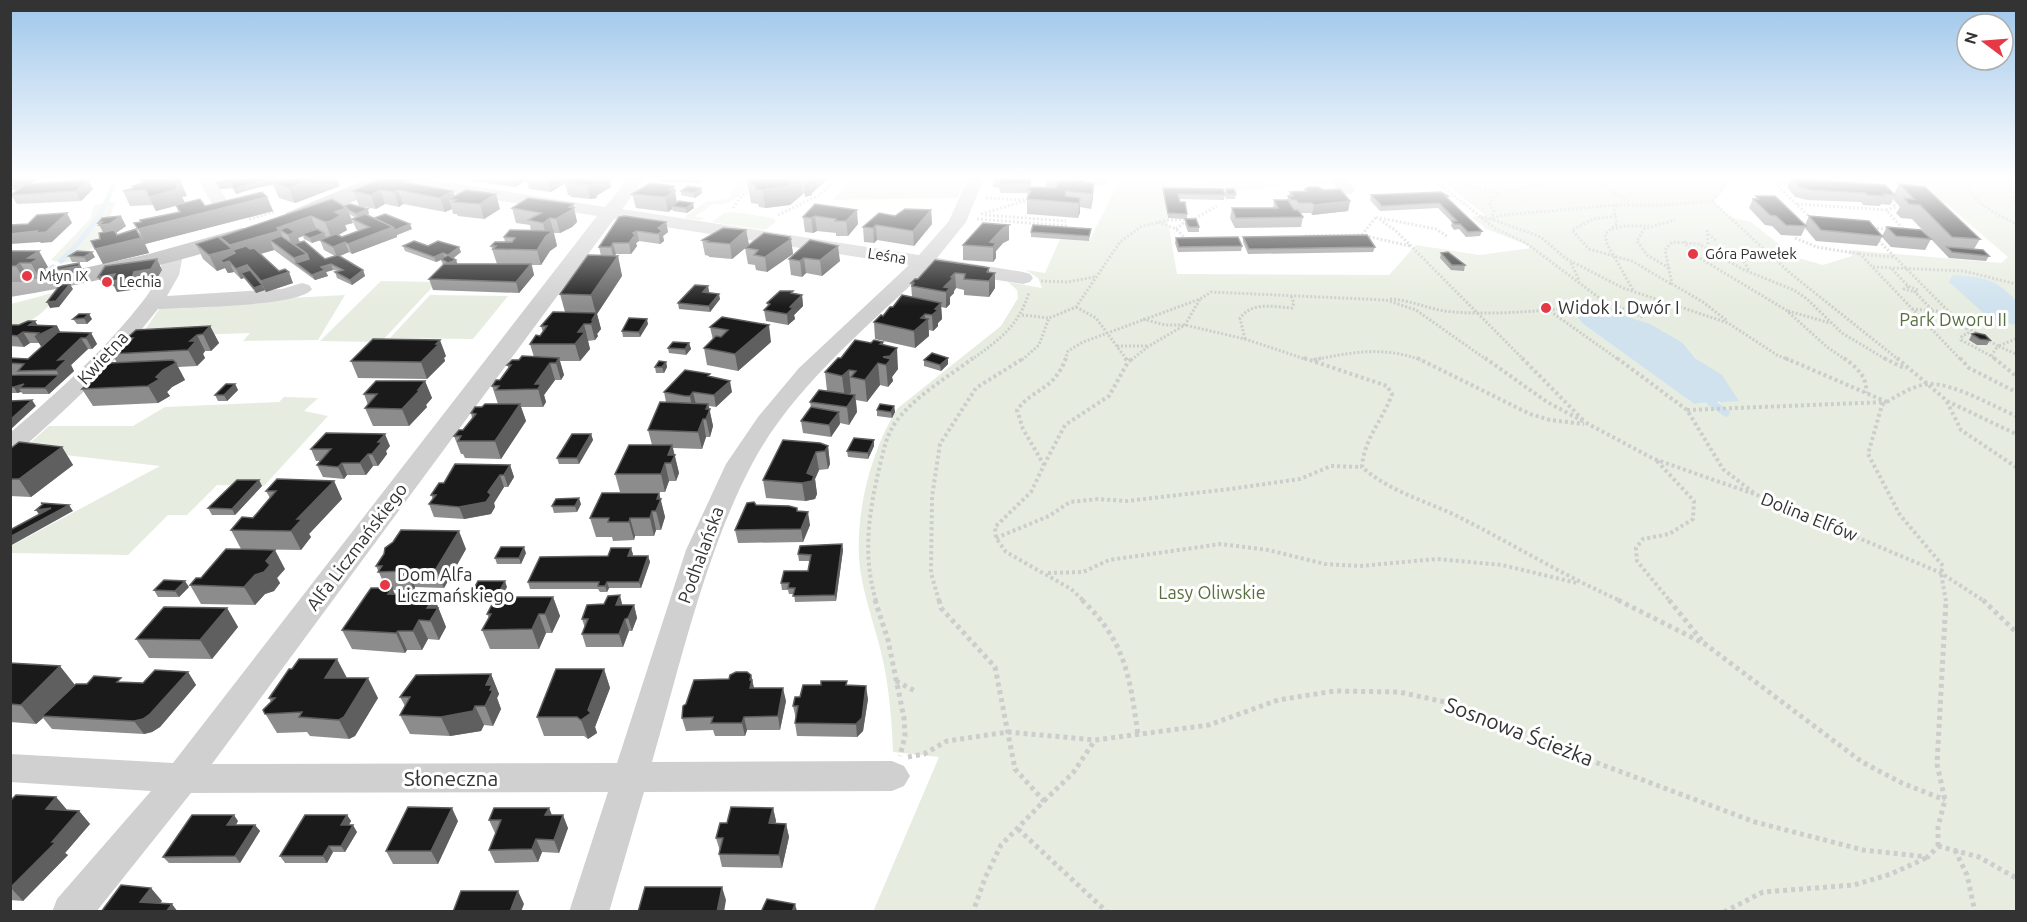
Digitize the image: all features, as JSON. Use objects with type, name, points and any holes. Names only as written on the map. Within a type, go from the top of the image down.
[{"type":"main road","points":[[10,289],[61,281],[173,255],[257,221]]},
{"type":"street","name":"Alfa Liczmańskiego","points":[[71,912],[182,778],[603,221]]},
{"type":"street","name":"Leśna","points":[[667,221],[929,257],[1030,279]]},
{"type":"street","name":"Podhalańska","points":[[588,912],[700,550],[739,464],[767,422],[807,373],[929,257],[956,221]]},
{"type":"street","name":"Kwietna","points":[[10,446],[108,356],[151,303],[173,267],[173,255]]},
{"type":"street","points":[[151,303],[285,295],[302,290]]},
{"type":"street","name":"Słoneczna","points":[[10,768],[182,778],[628,778],[895,768]]},
{"type":"path","points":[[1000,221],[1068,226]]},
{"type":"path","points":[[1022,315],[1049,318],[1076,307],[1120,242],[1142,226],[1167,221]]},
{"type":"path","points":[[1176,229],[1185,221]]},
{"type":"path","points":[[1362,235],[1373,221]]},
{"type":"path","points":[[1382,221],[1395,230],[1588,424]]},
{"type":"path","points":[[1396,221],[1436,229],[1448,237]]},
{"type":"path","points":[[1485,221],[1496,229],[1526,243],[1580,281],[1602,300],[1643,317]]},
{"type":"path","points":[[1497,221],[1541,237],[1570,261],[1634,291],[1728,323]]},
{"type":"path","points":[[1588,221],[1572,230],[1579,243],[1592,252],[1633,262],[1703,302],[1728,323],[1777,355],[1887,402]]},
{"type":"path","points":[[1617,221],[1617,224],[1605,234],[1634,291]]},
{"type":"path","points":[[1670,268],[1647,255],[1637,241],[1644,229],[1671,221]]},
{"type":"path","points":[[1734,221],[1790,273],[1946,400],[2016,434]]},
{"type":"path","points":[[1897,221],[1906,231],[1866,227],[1893,257],[1966,328],[2016,354]]},
{"type":"path","points":[[1157,222],[1176,229],[1186,239],[1175,239]]},
{"type":"path","points":[[1611,229],[1626,226],[1654,226]]},
{"type":"path","points":[[1708,246],[1707,232],[1717,241]]},
{"type":"path","points":[[1303,236],[1362,235],[1411,246]]},
{"type":"path","points":[[1795,238],[1817,247],[1893,257]]},
{"type":"path","points":[[1672,284],[1665,250],[1672,242],[1684,241],[1708,246],[1732,264],[1801,295],[1841,333],[1912,372]]},
{"type":"path","points":[[1684,241],[1693,254],[1786,310],[1827,347],[1856,367],[1867,384],[1866,393]]},
{"type":"path","points":[[1860,254],[1969,368],[2016,392]]},
{"type":"path","points":[[1570,261],[1580,281]]},
{"type":"path","points":[[1744,261],[1749,271]]},
{"type":"path","points":[[1872,267],[1985,274],[2016,284]]},
{"type":"path","points":[[1891,268],[1906,287]]},
{"type":"path","points":[[895,768],[904,743],[904,710],[895,681],[891,650],[870,578],[865,545],[867,517],[885,441],[896,421],[929,388],[993,344],[1022,315],[1029,301],[1030,279],[1067,282],[1095,277]]},
{"type":"path","points":[[1892,288],[1927,290]]},
{"type":"path","points":[[1916,291],[1933,311]]},
{"type":"path","points":[[1044,465],[1023,429],[1017,410],[1024,399],[1049,387],[1062,370],[1068,351],[1106,333],[1200,299],[1211,292],[1399,299],[1449,312],[1477,313],[1612,305]]},
{"type":"path","points":[[1245,339],[1240,318],[1243,313],[1261,306],[1292,308],[1294,303],[1291,296]]},
{"type":"path","points":[[1138,735],[1130,679],[1119,648],[1099,615],[1071,589],[1005,552],[996,538],[995,527],[1030,492],[1065,425],[1109,396],[1128,362],[1149,346],[1185,325],[1200,299]]},
{"type":"path","name":"Dolina Elfów","points":[[1386,300],[1416,310],[1547,402],[1654,459],[1757,495],[1941,573],[1979,596],[2016,632]]},
{"type":"path","points":[[1076,307],[1096,318],[1128,362]]},
{"type":"path","points":[[1578,307],[1598,318]]},
{"type":"path","points":[[1547,309],[1687,410],[1723,469],[1757,495]]},
{"type":"path","points":[[1912,309],[1949,312]]},
{"type":"path","points":[[1786,310],[1831,323]]},
{"type":"path","points":[[1044,801],[1015,769],[995,667],[941,608],[931,573],[932,497],[940,444],[976,388],[1028,356],[1039,345],[1049,318]]},
{"type":"path","points":[[1143,319],[1165,325],[1185,325],[1245,339],[1387,386],[1392,394],[1377,425],[1365,440],[1361,452],[1362,467]]},
{"type":"path","points":[[1966,328],[1968,333],[1962,336],[1961,340],[1991,356],[2016,376]]},
{"type":"path","points":[[1991,356],[1998,346],[2016,339]]},
{"type":"path","points":[[1116,346],[1149,346]]},
{"type":"path","points":[[1311,361],[1353,351],[1395,352],[1436,366],[1533,415],[1556,421],[1588,424]]},
{"type":"path","points":[[1724,912],[1762,892],[1854,885],[1891,874],[1928,857],[1938,846],[1938,827],[1945,800],[1937,764],[1946,601],[1942,566],[1900,515],[1868,454],[1882,405],[1929,384],[1969,396],[2016,416]]},
{"type":"path","points":[[1946,400],[1961,430],[2016,467]]},
{"type":"path","points":[[1687,410],[1755,406],[1843,406],[1887,402]]},
{"type":"path","points":[[1654,459],[1694,501],[1695,511],[1693,519],[1670,534],[1643,538],[1636,548],[1637,561],[1706,644]]},
{"type":"path","points":[[996,538],[1049,516],[1058,507],[1070,502],[1098,499],[1127,501],[1300,479],[1331,466],[1362,467],[1392,488],[1454,515],[1587,586],[1646,612],[1706,644],[1862,762],[1902,783],[1945,800]]},
{"type":"path","points":[[1046,573],[1083,572],[1109,560],[1221,544],[1268,550],[1325,564],[1360,566],[1437,559],[1502,565],[1546,574],[1587,586]]},
{"type":"path","points":[[895,681],[915,691]]},
{"type":"path","name":"Sosnowa Ścieżka","points":[[895,768],[947,741],[1008,732],[1095,740],[1209,725],[1278,700],[1324,693],[1398,692],[1459,705],[1568,752],[1755,822],[1863,850],[1928,857]]},
{"type":"path","points":[[973,912],[985,878],[1001,845],[1073,773],[1095,740]]},
{"type":"path","points":[[1018,829],[1107,912]]},
{"type":"path","points":[[1938,846],[1979,857],[2016,878]]},
{"type":"path","points":[[1954,849],[1967,875],[1975,912]]},
{"type":"green space","points":[[88,221],[108,221],[101,236],[85,255],[64,262],[51,260]]},
{"type":"green space","points":[[775,221],[776,222],[765,230],[712,222]]},
{"type":"green space","name":"Lasy Oliwskie","points":[[1099,221],[1168,221],[1177,274],[1389,275],[1416,245],[1479,255],[1531,248],[1486,229],[1477,221],[1747,221],[1795,257],[1823,265],[1852,256],[1850,250],[2001,263],[2008,257],[1966,221],[2016,221],[2016,911],[873,912],[939,757],[893,752],[887,679],[864,590],[859,559],[861,514],[871,468],[898,408],[1001,326],[1018,298],[1017,290],[1008,282],[1042,288],[1038,278],[1026,270],[1045,273],[1060,239],[1089,241]],"holes":[[[1578,316],[1683,343],[1695,358],[1721,375],[1720,403],[1694,404],[1583,324]]]},
{"type":"green space","points":[[381,281],[437,282],[381,342],[320,341]]},
{"type":"green space","points":[[60,291],[39,315],[19,325],[11,325],[11,304]]},
{"type":"green space","points":[[345,295],[318,340],[243,341],[250,333],[140,337],[162,305]]},
{"type":"green space","points":[[430,295],[508,296],[473,339],[390,338]]},
{"type":"green space","points":[[284,397],[318,398],[304,411],[328,416],[264,486],[217,485],[187,515],[168,515],[128,555],[11,553],[11,546],[160,466],[22,450],[49,426],[133,426],[165,407],[279,402]]},
{"type":"water","points":[[1955,275],[1989,280],[2008,293],[2016,300],[2016,325],[1990,319],[1949,282]]},
{"type":"water","points":[[1596,310],[1612,312],[1650,324],[1683,343],[1695,358],[1722,375],[1739,401],[1694,404],[1583,324],[1577,316]]},
{"type":"building","points":[[31,221],[58,221],[46,232],[10,234],[10,225],[28,224]]},
{"type":"building","points":[[100,221],[113,221],[109,224],[99,225],[102,222],[98,223]]},
{"type":"building","points":[[170,221],[138,229],[134,223]]},
{"type":"building","points":[[267,221],[297,221],[277,228],[279,231],[230,245],[220,237]]},
{"type":"building","points":[[356,221],[380,221],[393,227],[348,244],[345,242],[333,247],[320,240],[336,234],[342,237],[369,227]]},
{"type":"building","points":[[380,221],[403,221],[410,224],[395,230]]},
{"type":"building","points":[[616,221],[666,222],[658,228],[662,231],[658,234],[637,231],[633,233],[635,235],[629,243],[613,243],[611,247],[599,247]]},
{"type":"building","points":[[870,221],[922,221],[913,231],[876,225],[873,228],[863,227]]},
{"type":"building","points":[[1186,221],[1197,221],[1199,227],[1189,227]]},
{"type":"building","points":[[1452,221],[1471,221],[1482,231],[1468,232],[1460,224]]},
{"type":"building","points":[[1782,221],[1801,221],[1806,226],[1786,225]]},
{"type":"building","points":[[1813,221],[1869,221],[1882,236],[1821,230]]},
{"type":"building","points":[[1936,221],[1961,221],[1980,239],[1952,237]]},
{"type":"building","points":[[983,223],[1009,225],[990,242],[996,243],[993,247],[963,245]]},
{"type":"building","points":[[1033,225],[1091,229],[1089,236],[1031,232]]},
{"type":"building","points":[[287,227],[295,232],[288,235],[280,230]]},
{"type":"building","points":[[1887,227],[1921,230],[1931,239],[1896,236]]},
{"type":"building","points":[[723,228],[746,230],[730,244],[702,240]]},
{"type":"building","points":[[136,229],[141,238],[95,249],[91,241],[100,239],[99,233],[114,230],[117,235]]},
{"type":"building","points":[[317,229],[324,233],[310,238],[302,234]]},
{"type":"building","points":[[510,230],[553,231],[546,236],[537,250],[493,249],[496,246],[491,246],[495,242],[512,242],[515,238],[504,237]]},
{"type":"building","points":[[764,233],[791,239],[765,257],[754,255],[758,250],[745,248]]},
{"type":"building","points":[[1367,235],[1375,247],[1249,249],[1243,237]]},
{"type":"building","points":[[281,236],[307,254],[294,258],[270,240]]},
{"type":"building","points":[[218,237],[232,249],[209,255],[196,244]]},
{"type":"building","points":[[1238,237],[1242,246],[1179,247],[1176,238]]},
{"type":"building","points":[[810,240],[838,246],[820,260],[789,259]]},
{"type":"building","points":[[304,241],[325,259],[338,255],[363,270],[350,280],[335,272],[343,270],[331,264],[321,267],[325,270],[312,275],[296,263],[309,259],[307,254],[294,244]]},
{"type":"building","points":[[414,241],[428,246],[438,241],[459,247],[448,255],[443,253],[434,257],[403,246]]},
{"type":"building","points":[[246,246],[250,249],[254,248],[279,271],[285,269],[289,272],[261,281],[247,265],[236,269],[229,261],[223,263],[221,260],[235,253],[233,250]]},
{"type":"building","points":[[1947,247],[1983,250],[1989,256],[1952,252]]},
{"type":"building","points":[[10,251],[39,251],[28,258],[39,258],[31,263],[10,266]]},
{"type":"building","points":[[77,251],[92,252],[84,257],[69,256]]},
{"type":"building","points":[[1448,252],[1465,265],[1452,265],[1441,253]]},
{"type":"building","points":[[448,255],[456,260],[448,263],[441,259]]},
{"type":"building","points":[[588,255],[618,256],[591,295],[560,294]]},
{"type":"building","points":[[157,259],[151,269],[134,272],[132,278],[111,281],[115,274],[98,277],[105,266]]},
{"type":"building","points":[[935,260],[989,268],[987,272],[995,273],[989,281],[964,279],[965,274],[955,273],[944,287],[950,288],[946,292],[912,286],[914,283],[911,283],[918,279]]},
{"type":"building","points":[[79,263],[79,266],[57,270],[58,267]]},
{"type":"building","points":[[444,264],[531,264],[516,282],[429,279]]},
{"type":"building","points":[[250,270],[262,285],[254,288],[241,273]]},
{"type":"building","points":[[70,284],[56,301],[47,302],[60,285]]},
{"type":"building","points":[[695,285],[708,286],[703,292],[719,294],[709,306],[678,303]]},
{"type":"building","points":[[780,291],[793,291],[791,293],[802,295],[790,307],[793,308],[787,314],[764,310],[770,304],[767,303]]},
{"type":"building","points":[[902,295],[941,303],[932,315],[925,314],[921,318],[928,319],[914,331],[874,322],[890,307],[893,307]]},
{"type":"building","points":[[553,312],[596,313],[591,324],[584,324],[578,332],[585,332],[575,344],[530,344],[536,335],[540,336],[547,326],[541,326]]},
{"type":"building","points":[[79,314],[89,314],[84,318],[73,319]]},
{"type":"building","points":[[722,317],[769,325],[735,354],[704,348],[716,336],[721,337],[728,330],[710,327]]},
{"type":"building","points":[[629,318],[647,319],[639,332],[622,331]]},
{"type":"building","points":[[35,321],[29,325],[57,326],[35,337],[39,333],[23,332],[17,336],[10,335],[10,325],[19,325]]},
{"type":"building","points":[[210,326],[203,334],[197,335],[190,341],[196,341],[188,350],[112,354],[120,345],[127,345],[133,338],[127,338],[136,330]]},
{"type":"building","points":[[58,332],[91,333],[86,338],[81,338],[58,360],[67,359],[56,370],[18,371],[24,364],[10,363],[10,358],[28,359]]},
{"type":"building","points":[[1972,334],[1985,335],[1990,340],[1980,339]]},
{"type":"building","points":[[373,339],[440,340],[436,344],[439,344],[421,362],[351,361]]},
{"type":"building","points":[[855,340],[871,343],[874,340],[883,342],[880,344],[897,348],[890,356],[883,357],[891,359],[886,365],[878,363],[865,380],[851,377],[856,371],[849,370],[842,376],[825,372],[838,358],[841,358]]},
{"type":"building","points":[[673,342],[689,343],[685,349],[668,348]]},
{"type":"building","points":[[932,353],[948,358],[940,365],[924,360]]},
{"type":"building","points":[[522,356],[559,358],[556,363],[550,363],[535,384],[541,384],[538,389],[496,390],[499,386],[492,386],[496,380],[500,380],[511,365],[507,365],[512,360],[519,360]]},
{"type":"building","points":[[173,360],[176,363],[163,370],[156,377],[160,379],[148,386],[82,389],[91,381],[85,379],[89,375],[101,372],[109,363]]},
{"type":"building","points":[[659,361],[666,362],[662,367],[655,367]]},
{"type":"building","points":[[685,370],[710,374],[708,376],[730,381],[714,395],[693,392],[690,396],[685,396],[664,392]]},
{"type":"building","points":[[10,375],[59,375],[45,388],[19,388],[24,384],[10,387]]},
{"type":"building","points":[[376,381],[425,381],[418,390],[420,390],[402,409],[365,408],[377,394],[364,394]]},
{"type":"building","points":[[226,384],[235,384],[224,395],[215,395]]},
{"type":"building","points":[[819,390],[855,395],[847,407],[810,402]]},
{"type":"building","points":[[32,400],[10,420],[10,401]]},
{"type":"building","points":[[660,402],[708,404],[706,409],[710,409],[698,432],[648,430]]},
{"type":"building","points":[[485,404],[520,404],[495,441],[458,441],[461,436],[454,436],[459,430],[463,430],[476,414],[471,413],[475,407],[482,407]]},
{"type":"building","points":[[880,404],[894,406],[891,412],[877,410]]},
{"type":"building","points":[[811,407],[839,412],[829,425],[801,421]]},
{"type":"building","points":[[326,433],[385,434],[378,442],[382,442],[372,454],[368,454],[360,463],[342,463],[338,467],[317,465],[331,449],[311,449]]},
{"type":"building","points":[[572,434],[591,434],[577,458],[557,458]]},
{"type":"building","points":[[854,438],[874,440],[868,453],[847,451]]},
{"type":"building","points":[[783,440],[820,443],[828,446],[825,451],[816,452],[807,473],[814,476],[812,481],[802,483],[763,480]]},
{"type":"building","points":[[19,442],[62,447],[19,479],[10,479],[10,449]]},
{"type":"building","points":[[629,445],[672,445],[668,455],[675,455],[671,463],[665,463],[661,474],[615,474]]},
{"type":"building","points":[[455,464],[510,465],[488,492],[491,495],[486,502],[459,507],[429,504],[436,495],[431,495],[439,483],[444,483]]},
{"type":"building","points":[[277,479],[334,481],[297,519],[302,519],[291,531],[231,530],[242,517],[253,518],[276,491],[266,491]]},
{"type":"building","points":[[237,480],[259,480],[232,509],[208,508]]},
{"type":"building","points":[[602,493],[659,493],[657,499],[661,499],[650,518],[630,518],[629,522],[608,522],[609,518],[590,518]]},
{"type":"building","points":[[579,498],[575,506],[552,506],[556,499]]},
{"type":"building","points":[[754,502],[756,505],[789,506],[797,508],[797,511],[808,512],[801,529],[735,530],[747,503]]},
{"type":"building","points":[[41,503],[69,505],[10,537],[10,530],[51,508],[36,510],[43,504]]},
{"type":"building","points":[[401,530],[459,531],[436,569],[378,572],[382,566],[376,566],[385,548],[393,542]]},
{"type":"building","points":[[842,544],[835,595],[793,596],[795,588],[788,588],[789,583],[781,583],[784,571],[808,571],[811,555],[798,554],[800,546]]},
{"type":"building","points":[[501,547],[524,547],[519,558],[495,558]]},
{"type":"building","points":[[611,548],[631,548],[628,556],[648,556],[639,582],[607,582],[605,586],[598,586],[599,582],[528,582],[540,557],[608,556]]},
{"type":"building","points":[[226,549],[275,550],[266,561],[270,565],[264,572],[255,575],[244,587],[190,585],[196,578],[201,578]]},
{"type":"building","points":[[164,580],[185,581],[175,591],[154,590]]},
{"type":"building","points":[[478,581],[505,581],[499,592],[472,592]]},
{"type":"building","points":[[371,588],[392,588],[388,594],[434,597],[427,608],[438,608],[430,621],[419,620],[413,631],[396,633],[342,630]]},
{"type":"building","points":[[620,595],[616,605],[634,605],[619,634],[582,634],[588,619],[582,619],[587,605],[604,604],[608,596]]},
{"type":"building","points":[[496,597],[553,597],[545,614],[539,614],[532,629],[482,630],[491,614],[487,614]]},
{"type":"building","points":[[164,607],[227,608],[200,640],[136,639]]},
{"type":"building","points":[[299,659],[337,659],[325,678],[368,678],[344,717],[339,720],[299,717],[302,712],[265,714],[263,710],[275,698],[269,698],[289,669],[292,669]]},
{"type":"building","points":[[10,663],[60,666],[21,705],[10,704]]},
{"type":"building","points":[[556,669],[604,669],[588,710],[591,713],[581,720],[577,717],[537,717]]},
{"type":"building","points":[[155,670],[188,672],[143,719],[134,721],[42,716],[76,684],[87,684],[94,676],[121,678],[117,682],[143,683]]},
{"type":"building","points":[[736,672],[747,672],[751,675],[750,688],[783,688],[778,716],[744,717],[742,723],[711,723],[713,717],[682,718],[683,706],[686,704],[694,680],[729,679],[730,675]]},
{"type":"building","points":[[491,674],[486,685],[492,685],[490,690],[493,690],[485,706],[475,706],[473,711],[441,717],[400,715],[410,697],[400,697],[416,675]]},
{"type":"building","points":[[821,681],[847,681],[846,685],[866,686],[862,718],[856,724],[795,723],[798,706],[793,706],[795,697],[800,697],[803,685],[821,685]]},
{"type":"building","points":[[16,795],[56,797],[46,809],[79,811],[52,842],[56,842],[10,888],[10,801]]},
{"type":"building","points":[[408,807],[452,808],[431,851],[386,851]]},
{"type":"building","points":[[731,807],[773,808],[769,823],[786,824],[779,855],[719,854],[723,838],[716,838],[720,823],[727,823]]},
{"type":"building","points":[[494,808],[549,808],[545,815],[563,815],[554,840],[536,839],[532,849],[489,850],[501,820],[489,820]]},
{"type":"building","points":[[192,815],[234,815],[227,825],[255,825],[235,856],[163,857]]},
{"type":"building","points":[[305,815],[347,815],[341,825],[353,825],[341,846],[329,846],[323,856],[280,856]]},
{"type":"building","points":[[121,885],[151,888],[140,902],[172,904],[166,912],[101,912]]},
{"type":"building","points":[[645,887],[722,887],[717,912],[638,912]]},
{"type":"building","points":[[461,891],[518,891],[510,912],[453,912]]},
{"type":"building","points":[[767,899],[795,904],[792,912],[761,912]]},
{"type":"waterway","points":[[61,261],[95,221]]},
{"type":"waterway","points":[[43,274],[53,267]]},
{"type":"waterway","points":[[1710,402],[1726,413]]},
{"type":"place","name":"Góra Pawełek","points":[[1693,254]]},
{"type":"place","name":"Młyn IX","points":[[27,276]]},
{"type":"place","name":"Lechia","points":[[107,282]]},
{"type":"place","name":"Widok I. Dwór I","points":[[1546,308]]},
{"type":"place","name":"Dom Alfa Liczmańskiego","points":[[385,585]]},
{"type":"park label","name":"Park Dworu II","points":[[1953,320]]}]
